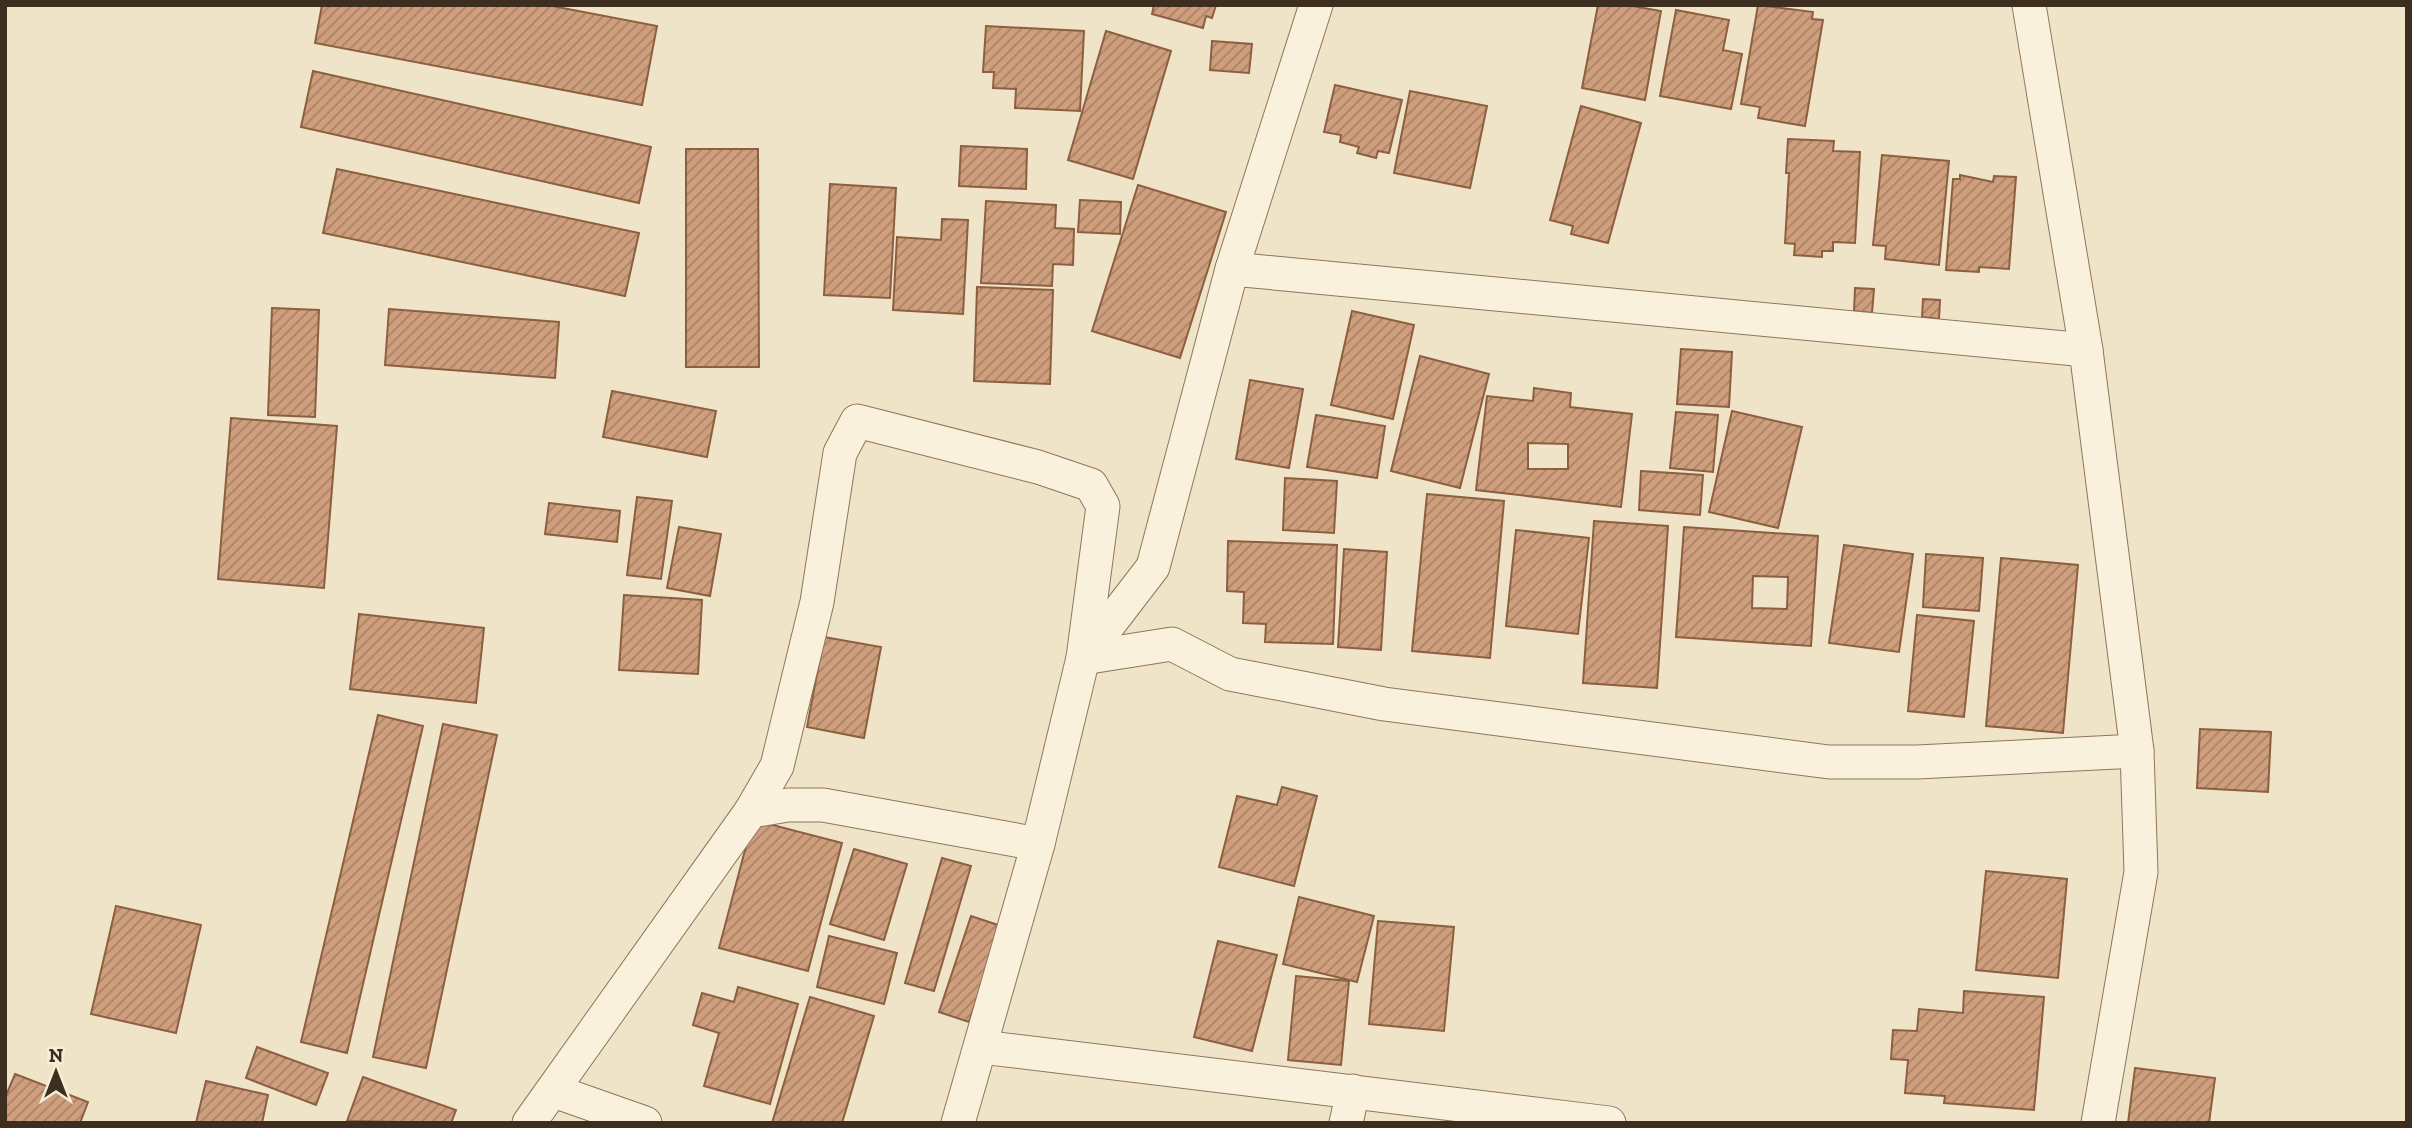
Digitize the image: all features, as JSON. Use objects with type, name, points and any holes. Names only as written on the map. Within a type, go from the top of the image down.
[{"type":"street","points":[[1083,658],[1153,568],[1232,269],[1317,5]]},
{"type":"street","points":[[2029,5],[2086,351],[2137,751],[2141,872],[2098,1123]]},
{"type":"street","points":[[1232,269],[2086,351]]},
{"type":"street","points":[[528,1123],[554,1091],[751,811],[777,766],[817,602],[841,453],[856,421],[1038,467],[1091,485],[1097,491],[1103,506],[1083,658],[1038,844],[958,1123]]},
{"type":"street","points":[[1083,658],[1172,644],[1230,674],[1384,705],[1829,762],[1917,762],[2137,751]]},
{"type":"street","points":[[751,811],[788,806],[823,806],[1038,844]]},
{"type":"street","points":[[981,1046],[1609,1123]]},
{"type":"street","points":[[554,1091],[645,1123]]},
{"type":"street","points":[[1346,1123],[1353,1091]]},
{"type":"building","points":[[322,5],[547,5],[657,26],[642,105],[315,43]]},
{"type":"building","points":[[1154,5],[1216,5],[1212,18],[1206,16],[1203,28],[1152,14]]},
{"type":"building","points":[[1598,5],[1627,5],[1661,11],[1645,100],[1582,88]]},
{"type":"building","points":[[1758,5],[1813,12],[1812,19],[1823,20],[1805,126],[1758,118],[1760,107],[1741,104]]},
{"type":"building","points":[[1676,10],[1729,20],[1723,50],[1742,54],[1731,109],[1660,96]]},
{"type":"building","points":[[986,26],[1084,31],[1080,111],[1015,108],[1016,89],[993,88],[994,72],[983,72]]},
{"type":"building","points":[[1106,31],[1171,51],[1133,179],[1068,160]]},
{"type":"building","points":[[1212,41],[1252,44],[1249,73],[1210,70]]},
{"type":"building","points":[[313,71],[651,147],[639,203],[301,127]]},
{"type":"building","points":[[1335,85],[1402,100],[1389,153],[1378,151],[1376,158],[1357,153],[1359,147],[1340,142],[1341,135],[1324,132]]},
{"type":"building","points":[[1410,91],[1487,106],[1470,188],[1394,173]]},
{"type":"building","points":[[1581,106],[1641,123],[1608,243],[1571,234],[1573,226],[1550,220]]},
{"type":"building","points":[[1788,139],[1834,141],[1833,151],[1860,152],[1855,243],[1833,242],[1833,251],[1822,251],[1822,257],[1794,255],[1795,244],[1785,243]]},
{"type":"building","points":[[961,146],[1027,149],[1026,189],[959,186]]},
{"type":"building","points":[[686,149],[758,149],[759,367],[686,367]]},
{"type":"building","points":[[1882,155],[1949,161],[1939,265],[1885,259],[1886,246],[1873,245]]},
{"type":"building","points":[[337,169],[639,233],[625,296],[323,233]]},
{"type":"building","points":[[1960,175],[1993,182],[1994,176],[2016,177],[2009,269],[1979,267],[1979,272],[1946,270],[1953,179],[1960,179]]},
{"type":"building","points":[[830,184],[896,188],[890,298],[824,295]]},
{"type":"building","points":[[1138,185],[1226,212],[1180,358],[1092,331]]},
{"type":"building","points":[[1080,200],[1121,202],[1120,234],[1078,232]]},
{"type":"building","points":[[986,201],[1056,205],[1055,228],[1074,229],[1073,265],[1053,264],[1052,286],[981,283]]},
{"type":"building","points":[[942,219],[968,220],[963,314],[893,310],[897,237],[941,240]]},
{"type":"building","points":[[977,287],[1053,290],[1050,384],[974,381]]},
{"type":"building","points":[[1855,288],[1874,289],[1872,313],[1854,311]]},
{"type":"building","points":[[1923,299],[1940,300],[1939,319],[1922,317]]},
{"type":"building","points":[[272,308],[319,310],[315,417],[268,415]]},
{"type":"building","points":[[389,309],[559,322],[555,378],[385,365]]},
{"type":"building","points":[[1352,311],[1414,325],[1393,419],[1331,405]]},
{"type":"building","points":[[1681,349],[1732,352],[1729,407],[1677,404]]},
{"type":"building","points":[[1420,356],[1489,374],[1460,488],[1391,471]]},
{"type":"building","points":[[1250,380],[1303,389],[1289,468],[1236,459]]},
{"type":"building","points":[[1534,388],[1571,393],[1570,407],[1632,414],[1621,507],[1476,490],[1487,396],[1533,401]],"holes":[[[1528,443],[1568,444],[1568,469],[1528,469]]]},
{"type":"building","points":[[612,391],[716,411],[707,457],[603,437]]},
{"type":"building","points":[[1732,411],[1802,427],[1778,528],[1709,512]]},
{"type":"building","points":[[1676,412],[1718,415],[1713,472],[1670,468]]},
{"type":"building","points":[[1316,415],[1385,426],[1377,478],[1307,467]]},
{"type":"building","points":[[231,418],[337,426],[324,588],[218,579]]},
{"type":"building","points":[[1641,471],[1703,475],[1700,515],[1639,510]]},
{"type":"building","points":[[1285,478],[1337,481],[1334,533],[1283,530]]},
{"type":"building","points":[[1427,494],[1504,501],[1490,658],[1412,651]]},
{"type":"building","points":[[637,497],[672,501],[661,579],[627,575]]},
{"type":"building","points":[[549,503],[620,511],[617,542],[545,534]]},
{"type":"building","points":[[1594,521],[1668,526],[1657,688],[1583,683]]},
{"type":"building","points":[[679,527],[721,534],[710,596],[667,588]]},
{"type":"building","points":[[1684,527],[1818,536],[1811,646],[1676,637]],"holes":[[[1753,576],[1788,577],[1787,609],[1752,608]]]},
{"type":"building","points":[[1516,530],[1589,538],[1578,634],[1506,626]]},
{"type":"building","points":[[1228,541],[1337,545],[1333,644],[1265,642],[1266,624],[1243,623],[1244,592],[1227,591]]},
{"type":"building","points":[[1844,545],[1913,554],[1899,652],[1829,643]]},
{"type":"building","points":[[1344,549],[1387,552],[1381,650],[1338,647]]},
{"type":"building","points":[[1926,554],[1983,558],[1979,611],[1923,607]]},
{"type":"building","points":[[2001,558],[2078,565],[2063,733],[1986,726]]},
{"type":"building","points":[[624,595],[702,600],[698,674],[619,670]]},
{"type":"building","points":[[359,614],[484,628],[476,703],[350,689]]},
{"type":"building","points":[[1917,615],[1974,621],[1964,717],[1908,711]]},
{"type":"building","points":[[824,637],[881,647],[864,738],[807,727]]},
{"type":"building","points":[[378,715],[423,726],[347,1053],[301,1042]]},
{"type":"building","points":[[443,724],[497,735],[426,1068],[373,1057]]},
{"type":"building","points":[[2200,729],[2271,732],[2268,792],[2197,788]]},
{"type":"building","points":[[1282,787],[1317,796],[1294,886],[1219,867],[1237,796],[1277,805]]},
{"type":"building","points":[[753,820],[842,843],[808,971],[719,948]]},
{"type":"building","points":[[854,849],[907,864],[884,940],[830,924]]},
{"type":"building","points":[[942,858],[971,866],[934,991],[905,983]]},
{"type":"building","points":[[1986,871],[2067,879],[2058,978],[1976,970]]},
{"type":"building","points":[[1299,897],[1374,916],[1357,982],[1283,964]]},
{"type":"building","points":[[116,906],[201,925],[176,1033],[91,1014]]},
{"type":"building","points":[[971,916],[1001,926],[969,1022],[939,1012]]},
{"type":"building","points":[[1378,921],[1454,927],[1444,1031],[1369,1024]]},
{"type":"building","points":[[829,936],[897,953],[884,1004],[817,987]]},
{"type":"building","points":[[1218,941],[1277,955],[1252,1051],[1194,1037]]},
{"type":"building","points":[[1296,976],[1349,981],[1341,1065],[1288,1060]]},
{"type":"building","points":[[738,987],[798,1004],[770,1104],[704,1086],[719,1033],[693,1025],[702,993],[734,1002]]},
{"type":"building","points":[[1964,991],[2044,997],[2034,1110],[1944,1103],[1945,1096],[1905,1093],[1908,1060],[1891,1059],[1893,1030],[1917,1031],[1919,1009],[1963,1013]]},
{"type":"building","points":[[810,997],[874,1016],[842,1123],[772,1123]]},
{"type":"building","points":[[257,1047],[328,1073],[316,1105],[246,1078]]},
{"type":"building","points":[[2135,1068],[2215,1078],[2209,1123],[2128,1123]]},
{"type":"building","points":[[15,1074],[88,1102],[80,1123],[5,1123],[5,1098]]},
{"type":"building","points":[[363,1077],[456,1110],[451,1123],[347,1121]]},
{"type":"building","points":[[206,1081],[268,1095],[262,1123],[196,1123]]}]
